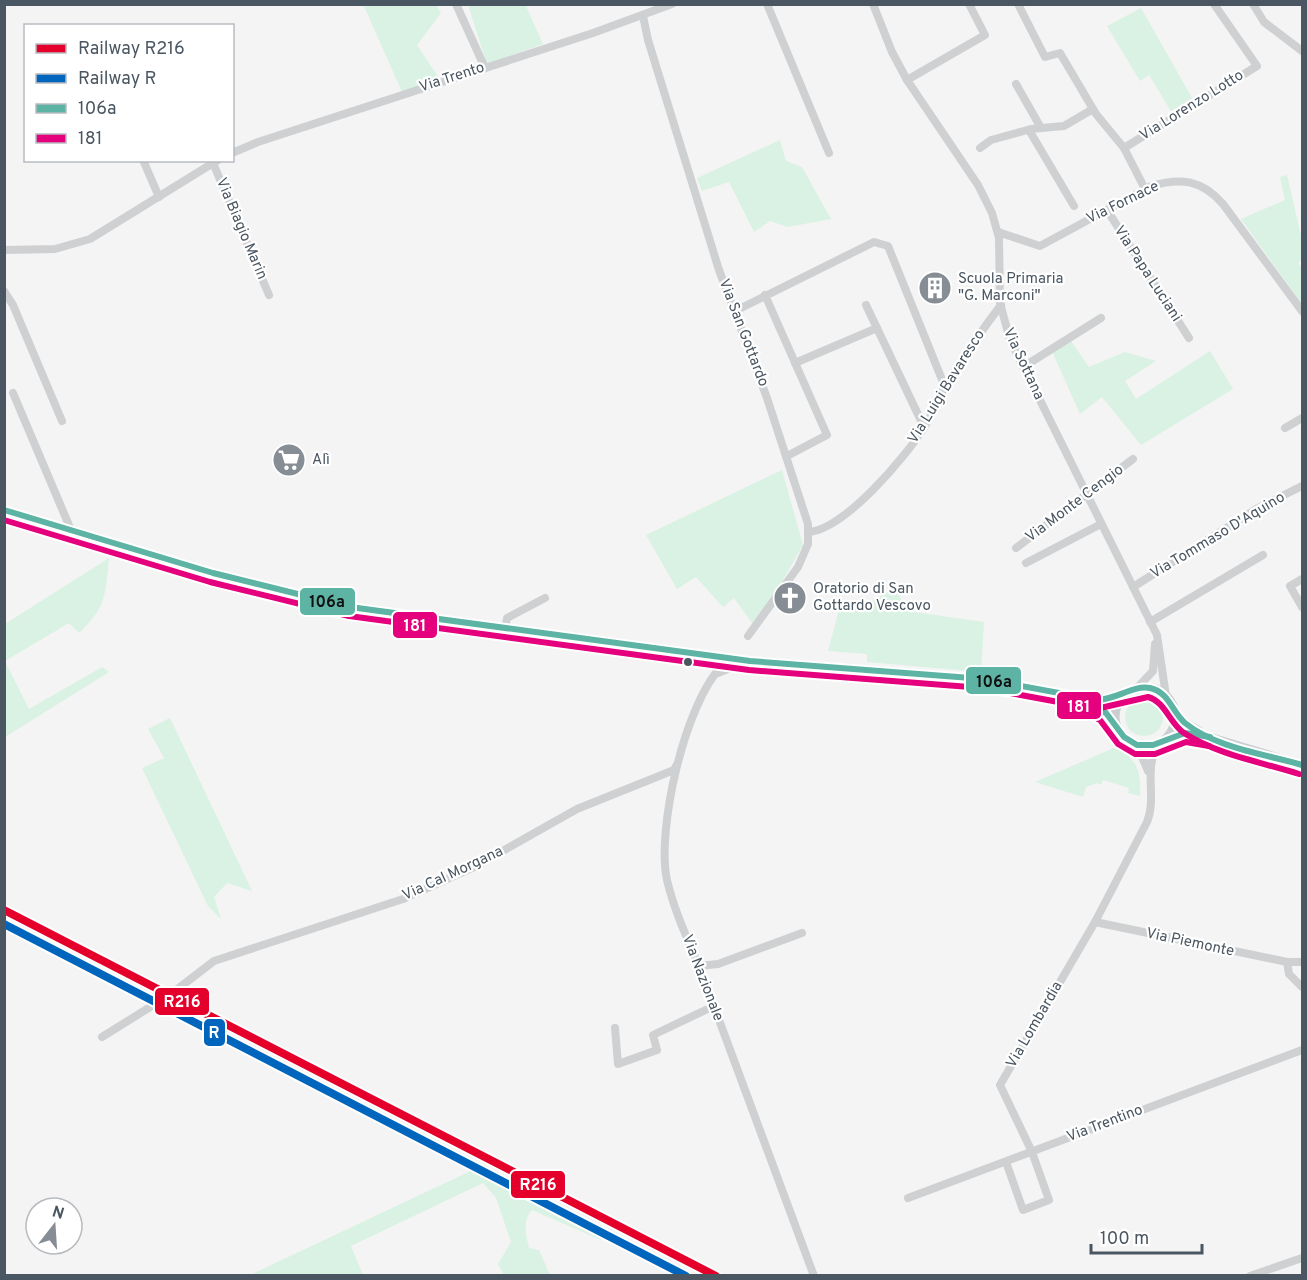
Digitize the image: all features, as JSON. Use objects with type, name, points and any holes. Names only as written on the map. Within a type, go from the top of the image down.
[{"type":"main road","points":[[4,510],[213,573],[371,610],[750,661],[984,679],[1075,697],[1104,700],[1126,694],[1137,688],[1150,687],[1166,696],[1183,722],[1210,736]]},
{"type":"main road","points":[[1126,694],[1116,710],[1116,724],[1119,731],[1130,742],[1145,746],[1188,733],[1210,736],[1302,765]]},
{"type":"main road","points":[[1075,697],[1097,708],[1116,724]]},
{"type":"main road","points":[[1162,741],[1174,723],[1173,707]]},
{"type":"street","points":[[456,4],[485,68]]},
{"type":"street","name":"Via Trento","points":[[234,152],[672,4]]},
{"type":"street","points":[[767,4],[829,153]]},
{"type":"street","name":"Via Sottana","points":[[873,4],[892,51],[907,80],[978,185],[998,232],[1001,305],[1010,340],[1151,623],[1160,646],[1162,680],[1166,696]]},
{"type":"street","points":[[907,80],[985,34],[969,4]]},
{"type":"street","points":[[1018,4],[1046,57],[1060,53],[1094,109],[1124,148],[1145,189]]},
{"type":"street","name":"Via Lorenzo Lotto","points":[[1124,148],[1257,66],[1214,4]]},
{"type":"street","points":[[1253,4],[1264,22],[1302,51]]},
{"type":"street","name":"Via San Gottardo","points":[[648,11],[648,40],[706,230],[787,456],[808,524],[808,544],[798,567],[748,636]]},
{"type":"street","points":[[1016,84],[1041,128]]},
{"type":"street","points":[[980,148],[992,140],[1029,130],[1064,126],[1094,109]]},
{"type":"street","points":[[1029,130],[1074,206]]},
{"type":"street","points":[[143,162],[159,197]]},
{"type":"street","points":[[4,250],[55,249],[90,239],[216,162]]},
{"type":"street","name":"Via Biagio Marin","points":[[216,162],[269,295]]},
{"type":"street","name":"Via Fornace","points":[[998,232],[1040,246],[1145,189],[1182,180],[1212,191],[1302,311]]},
{"type":"street","name":"Via Papa Luciani","points":[[1107,210],[1189,338]]},
{"type":"street","points":[[735,311],[874,242],[888,246],[945,387]]},
{"type":"street","points":[[4,291],[13,305],[62,421]]},
{"type":"street","points":[[765,295],[826,435],[787,456]]},
{"type":"street","points":[[866,305],[924,427]]},
{"type":"street","name":"Via Luigi Bavaresco","points":[[808,532],[833,525],[860,502],[904,454],[924,427],[945,387],[1001,305]]},
{"type":"street","points":[[1023,366],[1101,318]]},
{"type":"street","points":[[795,363],[877,328]]},
{"type":"street","points":[[13,393],[71,530]]},
{"type":"street","points":[[1285,428],[1302,418]]},
{"type":"street","name":"Via Monte Cengio","points":[[1016,548],[1133,459]]},
{"type":"street","name":"Via Tommaso D'Aquino","points":[[1133,587],[1258,508],[1302,486]]},
{"type":"street","points":[[1026,563],[1101,524]]},
{"type":"street","points":[[1151,623],[1263,555]]},
{"type":"street","points":[[1302,579],[1290,586],[1302,607]]},
{"type":"street","points":[[505,629],[507,618],[545,598]]},
{"type":"street","name":"Via Sottana","points":[[1137,688],[1149,677],[1154,667],[1156,650],[1151,623]]},
{"type":"street","name":"Via Nazionale","points":[[721,657],[721,667],[713,675],[696,710],[678,762],[666,823],[667,879],[680,922],[699,966],[814,1275]]},
{"type":"street","points":[[713,675],[750,661]]},
{"type":"street","name":"Via Lombardia","points":[[1006,1162],[1023,1210],[1050,1200],[1032,1152],[1000,1085],[1095,922],[1149,817],[1151,760],[1162,741]]},
{"type":"street","name":"Via Lombardia","points":[[1130,742],[1144,762],[1150,779]]},
{"type":"street","name":"Via Cal Morgana","points":[[102,1037],[171,994],[214,960],[403,899],[476,866],[577,809],[674,770],[678,762]]},
{"type":"street","name":"Via Piemonte","points":[[1095,922],[1287,962],[1302,962]]},
{"type":"street","points":[[699,966],[718,964],[802,933]]},
{"type":"street","points":[[1287,962],[1289,974],[1302,987]]},
{"type":"street","points":[[615,1028],[618,1064],[657,1050],[653,1035],[714,1006]]},
{"type":"street","name":"Via Trentino","points":[[908,1198],[1302,1050]]},
{"type":"street","points":[[1250,1275],[1302,1258]]},
{"type":"green space","points":[[367,4],[436,5],[441,13],[417,45],[440,80],[402,92],[364,6]]},
{"type":"green space","points":[[468,5],[528,5],[526,6],[543,44],[487,64]]},
{"type":"green space","points":[[1141,8],[1192,98],[1171,111],[1149,75],[1140,81],[1107,26]]},
{"type":"green space","points":[[780,140],[786,161],[802,167],[831,219],[788,227],[770,221],[754,232],[729,182],[702,191],[697,178]]},
{"type":"green space","points":[[1287,175],[1302,240],[1302,259],[1298,263],[1302,268],[1302,304],[1241,219],[1285,200],[1280,177]]},
{"type":"green space","points":[[1071,341],[1089,367],[1125,352],[1156,361],[1125,381],[1136,399],[1210,351],[1233,389],[1141,445],[1102,397],[1080,414],[1051,349]]},
{"type":"green space","points":[[782,470],[803,545],[775,594],[752,623],[734,598],[723,607],[696,577],[677,589],[646,535]]},
{"type":"green space","points":[[109,558],[103,600],[95,615],[79,633],[69,623],[5,661],[5,624]]},
{"type":"green space","points":[[895,587],[907,611],[984,622],[981,672],[867,662],[867,654],[828,651],[840,606],[855,600],[873,601]]},
{"type":"green space","points":[[5,661],[29,709],[102,667],[109,672],[5,737]]},
{"type":"green space","points":[[1144,698],[1158,703],[1163,717],[1158,731],[1144,736],[1130,731],[1125,717],[1130,703]]},
{"type":"green space","points":[[170,718],[252,891],[227,883],[214,897],[221,919],[208,906],[142,768],[164,758],[148,729]]},
{"type":"green space","points":[[1116,747],[1137,767],[1140,796],[1128,793],[1129,788],[1103,780],[1101,785],[1097,783],[1086,787],[1083,797],[1035,782]]},
{"type":"green space","points":[[479,1167],[604,1231],[601,1240],[532,1210],[526,1223],[529,1248],[539,1250],[550,1275],[504,1275],[498,1264],[511,1242],[496,1198],[483,1183],[351,1246],[363,1275],[250,1275]]},
{"type":"rail line","name":"R216","points":[[4,910],[716,1276]]},
{"type":"rail line","name":"R","points":[[4,924],[686,1276]]},
{"type":"transit line","name":"106a","points":[[4,510],[213,573],[350,607],[750,661],[984,679],[1097,700],[1137,689],[1150,688],[1162,694],[1181,719],[1197,732],[1241,749],[1302,765]]},
{"type":"transit line","name":"181","points":[[4,520],[210,582],[349,616],[749,670],[983,688],[1096,709],[1148,697],[1159,703],[1179,729],[1197,741],[1240,757],[1299,774]]},
{"type":"transit line","name":"106a","points":[[1080,699],[1106,713],[1124,737],[1137,745],[1153,745],[1185,733],[1210,737]]},
{"type":"transit line","name":"181","points":[[1076,707],[1100,720],[1118,744],[1135,754],[1155,754],[1186,742],[1209,746]]},
{"type":"place","name":"Scuola Primaria \"G. Marconi\"","points":[[935,288]]},
{"type":"place","name":"Alì","points":[[289,460]]},
{"type":"place","name":"Oratorio di San Gottardo Vescovo","points":[[790,598]]}]
